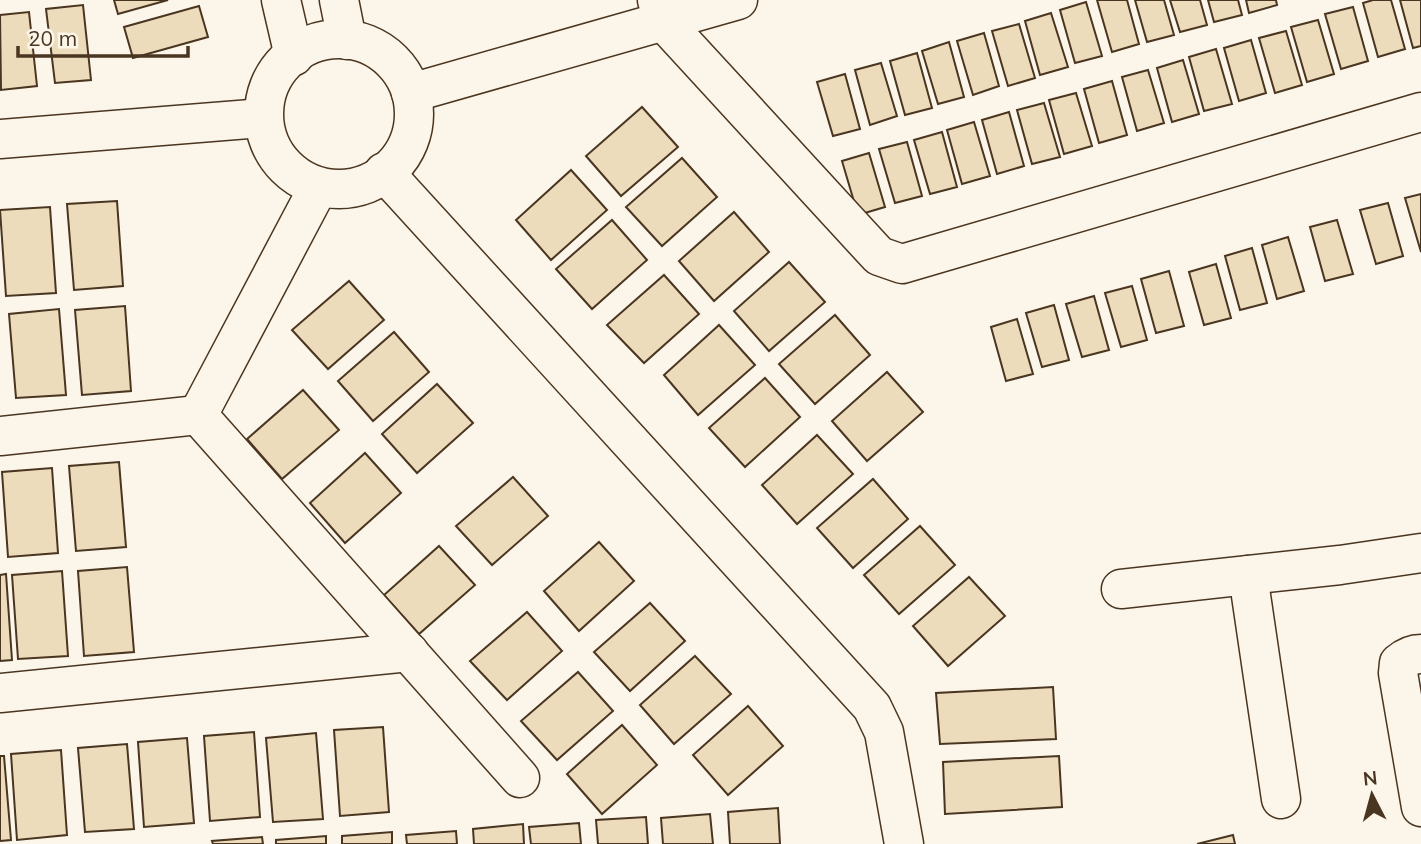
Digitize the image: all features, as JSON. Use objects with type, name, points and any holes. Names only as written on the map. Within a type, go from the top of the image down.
[{"type":"street","points":[[281,0],[294,56]]},
{"type":"street","points":[[339,0],[347,40]]},
{"type":"street","points":[[411,93],[660,11],[738,0]]},
{"type":"street","points":[[660,11],[879,256],[902,264],[1421,112]]},
{"type":"street","points":[[360,40],[400,66],[416,111],[404,157],[366,186],[318,188],[279,162],[262,118],[274,72],[294,56],[312,42],[360,40]]},
{"type":"street","points":[[0,139],[262,118]]},
{"type":"street","points":[[384,172],[872,707],[884,732],[904,844]]},
{"type":"street","points":[[198,415],[318,188]]},
{"type":"street","points":[[0,436],[198,415]]},
{"type":"street","points":[[198,415],[520,778]]},
{"type":"street","points":[[1121,589],[1340,565],[1421,552]]},
{"type":"street","points":[[1248,575],[1281,799]]},
{"type":"street","points":[[0,693],[409,652]]},
{"type":"street","points":[[1421,654],[1405,658],[1399,663],[1398,673],[1421,807]]},
{"type":"building","points":[[114,0],[168,0],[118,14]]},
{"type":"building","points":[[1097,0],[1127,0],[1139,44],[1112,52]]},
{"type":"building","points":[[1135,0],[1164,0],[1174,35],[1147,42]]},
{"type":"building","points":[[1170,0],[1200,0],[1207,25],[1180,32]]},
{"type":"building","points":[[1208,0],[1238,0],[1242,15],[1214,22]]},
{"type":"building","points":[[1246,0],[1276,0],[1277,5],[1249,13]]},
{"type":"building","points":[[1391,0],[1405,49],[1378,57],[1363,3]]},
{"type":"building","points":[[1400,0],[1421,0],[1421,46],[1413,48]]},
{"type":"building","points":[[1086,2],[1102,56],[1075,63],[1060,10]]},
{"type":"building","points":[[83,5],[91,80],[55,83],[46,9]]},
{"type":"building","points":[[199,6],[208,37],[133,58],[124,27]]},
{"type":"building","points":[[1353,7],[1368,61],[1341,69],[1325,14]]},
{"type":"building","points":[[29,12],[37,86],[1,90],[0,15]]},
{"type":"building","points":[[1051,13],[1068,67],[1040,75],[1025,21]]},
{"type":"building","points":[[1318,20],[1334,74],[1307,82],[1291,27]]},
{"type":"building","points":[[1019,24],[1035,78],[1008,86],[992,31]]},
{"type":"building","points":[[1286,31],[1302,85],[1275,93],[1259,38]]},
{"type":"building","points":[[984,33],[999,86],[973,95],[957,41]]},
{"type":"building","points":[[1251,40],[1266,93],[1239,101],[1224,48]]},
{"type":"building","points":[[949,42],[964,97],[938,104],[922,51]]},
{"type":"building","points":[[1216,49],[1232,104],[1204,111],[1189,57]]},
{"type":"building","points":[[917,53],[932,108],[905,115],[890,61]]},
{"type":"building","points":[[1183,60],[1199,114],[1172,122],[1157,68]]},
{"type":"building","points":[[881,63],[897,116],[870,125],[855,70]]},
{"type":"building","points":[[1148,70],[1164,123],[1137,131],[1122,77]]},
{"type":"building","points":[[845,74],[860,129],[833,136],[817,82]]},
{"type":"building","points":[[1112,81],[1127,135],[1099,143],[1084,89]]},
{"type":"building","points":[[1076,93],[1092,146],[1064,154],[1049,100]]},
{"type":"building","points":[[1044,103],[1060,157],[1032,164],[1017,110]]},
{"type":"building","points":[[642,107],[678,147],[621,196],[586,156]]},
{"type":"building","points":[[1009,112],[1024,166],[997,174],[982,120]]},
{"type":"building","points":[[974,122],[990,176],[962,184],[947,130]]},
{"type":"building","points":[[942,132],[957,187],[930,194],[914,140]]},
{"type":"building","points":[[907,142],[922,196],[895,203],[879,149]]},
{"type":"building","points":[[869,153],[885,207],[858,215],[842,161]]},
{"type":"building","points":[[682,158],[717,197],[662,246],[626,207]]},
{"type":"building","points":[[571,170],[607,210],[551,260],[516,220]]},
{"type":"building","points":[[1421,194],[1421,252],[1405,198]]},
{"type":"building","points":[[117,201],[123,286],[74,290],[67,204]]},
{"type":"building","points":[[1388,203],[1403,256],[1376,264],[1360,210]]},
{"type":"building","points":[[50,207],[56,293],[6,296],[0,210]]},
{"type":"building","points":[[734,212],[769,252],[714,301],[679,261]]},
{"type":"building","points":[[612,220],[647,260],[592,309],[556,269]]},
{"type":"building","points":[[1337,220],[1353,274],[1325,281],[1310,227]]},
{"type":"building","points":[[1288,237],[1304,291],[1277,299],[1262,245]]},
{"type":"building","points":[[1252,248],[1267,303],[1240,310],[1225,256]]},
{"type":"building","points":[[789,262],[825,302],[769,351],[734,311]]},
{"type":"building","points":[[1216,264],[1231,318],[1204,325],[1189,272]]},
{"type":"building","points":[[1169,271],[1184,326],[1156,333],[1141,279]]},
{"type":"building","points":[[664,275],[699,314],[644,363],[607,325]]},
{"type":"building","points":[[349,281],[384,320],[328,369],[292,330]]},
{"type":"building","points":[[1132,286],[1147,340],[1121,347],[1105,293]]},
{"type":"building","points":[[1094,296],[1109,350],[1082,357],[1066,304]]},
{"type":"building","points":[[1054,305],[1069,360],[1042,367],[1026,313]]},
{"type":"building","points":[[125,306],[131,391],[82,395],[75,310]]},
{"type":"building","points":[[59,309],[66,395],[16,398],[9,314]]},
{"type":"building","points":[[835,315],[870,355],[815,404],[779,364]]},
{"type":"building","points":[[1017,319],[1033,374],[1006,381],[991,327]]},
{"type":"building","points":[[719,325],[755,365],[698,415],[664,375]]},
{"type":"building","points":[[394,332],[429,372],[373,421],[338,381]]},
{"type":"building","points":[[887,372],[923,412],[867,461],[832,421]]},
{"type":"building","points":[[765,378],[800,417],[745,467],[709,428]]},
{"type":"building","points":[[437,384],[473,423],[417,473],[382,434]]},
{"type":"building","points":[[303,390],[339,430],[282,479],[247,439]]},
{"type":"building","points":[[817,435],[853,474],[797,524],[762,485]]},
{"type":"building","points":[[365,453],[401,493],[345,543],[310,503]]},
{"type":"building","points":[[119,462],[126,547],[76,551],[69,466]]},
{"type":"building","points":[[52,468],[58,553],[8,557],[2,472]]},
{"type":"building","points":[[513,477],[548,516],[492,565],[456,526]]},
{"type":"building","points":[[873,479],[908,519],[853,568],[817,528]]},
{"type":"building","points":[[920,526],[955,565],[899,614],[864,575]]},
{"type":"building","points":[[599,542],[634,581],[579,631],[544,591]]},
{"type":"building","points":[[439,546],[475,585],[419,634],[384,595]]},
{"type":"building","points":[[127,567],[134,652],[84,656],[78,571]]},
{"type":"building","points":[[62,571],[68,656],[18,659],[12,575]]},
{"type":"building","points":[[6,574],[12,660],[0,661],[0,575]]},
{"type":"building","points":[[969,577],[1005,616],[948,666],[913,626]]},
{"type":"building","points":[[650,603],[685,641],[630,691],[594,652]]},
{"type":"building","points":[[527,612],[562,651],[507,700],[470,661]]},
{"type":"building","points":[[695,656],[731,694],[674,744],[640,705]]},
{"type":"building","points":[[578,672],[613,711],[557,760],[521,721]]},
{"type":"building","points":[[1053,687],[1056,739],[940,744],[936,693]]},
{"type":"building","points":[[748,706],[783,746],[728,795],[693,755]]},
{"type":"building","points":[[622,725],[657,765],[602,814],[567,774]]},
{"type":"building","points":[[383,727],[389,812],[340,816],[334,730]]},
{"type":"building","points":[[254,732],[260,817],[210,821],[204,736]]},
{"type":"building","points":[[316,733],[323,819],[273,822],[266,738]]},
{"type":"building","points":[[187,738],[194,823],[144,827],[138,742]]},
{"type":"building","points":[[127,744],[134,829],[85,832],[78,748]]},
{"type":"building","points":[[61,750],[67,835],[17,840],[11,754]]},
{"type":"building","points":[[0,756],[4,756],[11,840],[0,841]]},
{"type":"building","points":[[1059,756],[1062,807],[945,814],[943,762]]},
{"type":"building","points":[[778,808],[780,844],[730,844],[728,812]]},
{"type":"building","points":[[710,814],[713,844],[663,844],[661,818]]},
{"type":"building","points":[[646,817],[648,844],[598,844],[596,820]]},
{"type":"building","points":[[579,823],[581,844],[531,844],[529,827]]},
{"type":"building","points":[[523,824],[524,844],[474,844],[473,829]]},
{"type":"building","points":[[456,831],[457,844],[407,844],[406,835]]},
{"type":"building","points":[[392,832],[392,844],[342,844],[342,836]]},
{"type":"building","points":[[1233,835],[1235,844],[1197,844]]},
{"type":"building","points":[[326,836],[326,844],[276,844],[276,840]]},
{"type":"building","points":[[262,837],[263,844],[213,844],[212,841]]}]
